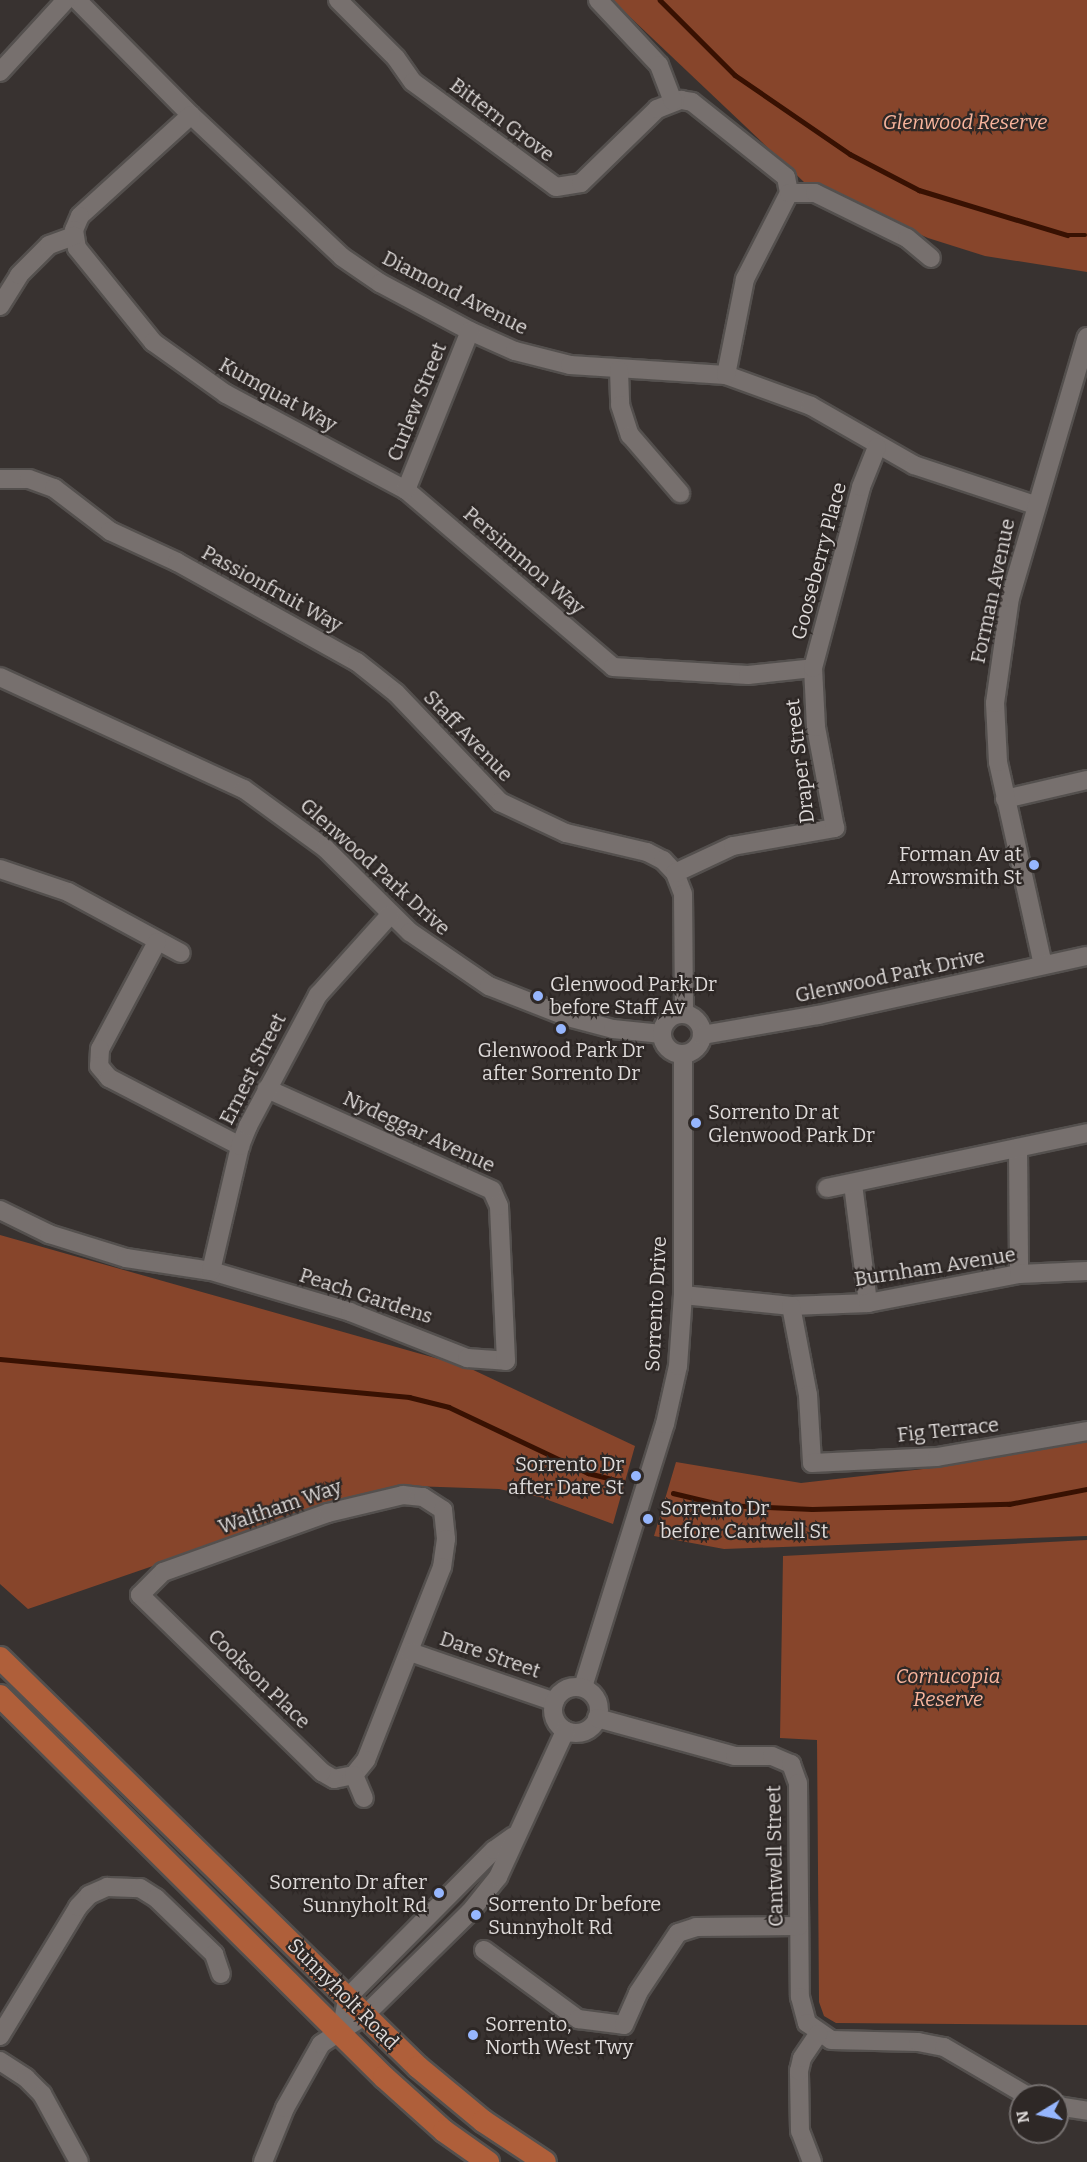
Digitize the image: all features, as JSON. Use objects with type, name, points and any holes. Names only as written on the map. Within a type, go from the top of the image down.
[{"type":"main road","name":"Sunnyholt Road","points":[[0,1658],[364,2016],[455,2100],[545,2162]]},
{"type":"main road","name":"Sunnyholt Road","points":[[0,1696],[415,2106],[488,2162]]},
{"type":"street","points":[[0,72],[66,0]]},
{"type":"street","name":"Diamond Avenue","points":[[77,0],[191,115],[342,257],[380,283],[471,331],[544,360],[619,370],[679,369],[726,375],[812,406],[877,447],[914,465],[1035,505]]},
{"type":"street","name":"Bittern Grove","points":[[338,0],[396,58],[413,82],[546,181],[567,194],[657,110],[673,101]]},
{"type":"street","points":[[598,0],[659,65],[673,101],[692,102],[786,177],[789,193],[745,279],[726,375]]},
{"type":"street","points":[[0,306],[19,275],[49,245],[74,236],[80,216],[191,115]]},
{"type":"street","points":[[789,193],[815,193],[907,238],[931,258]]},
{"type":"street","name":"Kumquat Way","points":[[74,236],[77,248],[138,326],[167,354],[225,394],[406,490]]},
{"type":"street","name":"Curlew Street","points":[[406,490],[471,331]]},
{"type":"street","name":"Forman Avenue","points":[[1042,965],[1005,799],[995,730],[997,675],[1010,598],[1035,505],[1087,338]]},
{"type":"street","points":[[619,370],[620,405],[630,435],[680,493]]},
{"type":"street","name":"Gooseberry Place","points":[[613,667],[748,675],[813,668],[861,487],[877,447]]},
{"type":"street","name":"Passionfruit Way","points":[[0,479],[30,479],[54,488],[119,536],[177,562],[300,629],[357,662],[396,693]]},
{"type":"street","name":"Persimmon Way","points":[[406,490],[613,667]]},
{"type":"street","name":"Draper Street","points":[[675,873],[733,846],[835,828],[816,727],[813,668]]},
{"type":"street","name":"Glenwood Park Drive","points":[[0,677],[244,789],[325,848],[390,915],[455,966],[513,998],[613,1029],[662,1034]]},
{"type":"street","name":"Staff Avenue","points":[[396,693],[500,802],[566,833],[647,852],[675,873]]},
{"type":"street","points":[[1005,799],[1087,780]]},
{"type":"street","points":[[0,869],[68,892],[181,953]]},
{"type":"street","points":[[675,873],[682,894],[684,1014]]},
{"type":"street","name":"Ernest Street","points":[[211,1271],[240,1146],[267,1089],[327,982],[390,915]]},
{"type":"street","points":[[157,942],[100,1049],[99,1065],[109,1078],[240,1146]]},
{"type":"street","name":"Glenwood Park Drive","points":[[702,1035],[818,1015],[1087,956]]},
{"type":"street","points":[[684,1014],[696,1019],[702,1035],[697,1048],[683,1054],[670,1050],[662,1034],[670,1018],[684,1014]]},
{"type":"street","name":"Sorrento Drive","points":[[584,1687],[670,1406],[680,1350],[683,1295],[683,1054]]},
{"type":"street","name":"Nydeggar Avenue","points":[[267,1089],[492,1190],[499,1206],[506,1361]]},
{"type":"street","points":[[826,1188],[1087,1133]]},
{"type":"street","points":[[1018,1148],[1019,1274]]},
{"type":"street","points":[[853,1184],[868,1303]]},
{"type":"street","name":"Peach Gardens","points":[[0,1210],[50,1234],[126,1258],[211,1271],[350,1312],[467,1358],[506,1361]]},
{"type":"street","name":"Burnham Avenue","points":[[683,1295],[791,1306],[868,1303],[1019,1274],[1087,1271]]},
{"type":"street","name":"Fig Terrace","points":[[791,1306],[808,1395],[812,1463],[937,1457],[1087,1431]]},
{"type":"street","name":"Waltham Way","points":[[140,1595],[163,1572],[358,1504],[410,1494],[423,1497],[443,1510],[446,1539],[442,1567],[410,1652]]},
{"type":"street","name":"Cookson Place","points":[[140,1595],[322,1772],[334,1779],[354,1775]]},
{"type":"street","points":[[364,1798],[354,1775],[366,1760],[410,1652]]},
{"type":"street","name":"Dare Street","points":[[410,1652],[555,1702]]},
{"type":"street","points":[[584,1687],[598,1702],[597,1718],[583,1732],[565,1731],[554,1718],[555,1702],[567,1689],[584,1687]]},
{"type":"street","name":"Cantwell Street","points":[[597,1718],[735,1756],[771,1756],[791,1764],[798,1783],[801,2006],[807,2023],[818,2034]]},
{"type":"street","points":[[263,2162],[305,2069],[321,2044],[364,2016],[483,1897],[507,1861],[514,1836],[544,1781],[565,1731]]},
{"type":"street","points":[[341,2033],[347,1998],[494,1850],[514,1836]]},
{"type":"street","points":[[0,2036],[78,1907],[89,1895],[107,1887],[140,1888],[156,1898],[214,1954],[221,1974]]},
{"type":"street","points":[[484,1950],[578,2019],[624,2025],[638,1993],[678,1933],[696,1927],[799,1926]]},
{"type":"street","points":[[812,2162],[800,2131],[799,2071],[802,2058],[818,2034],[842,2042],[918,2042],[944,2047],[1009,2085]]},
{"type":"street","points":[[0,2061],[42,2094],[79,2162]]},
{"type":"street","points":[[1069,2108],[1087,2111]]},
{"type":"green space","name":"Glenwood Reserve","points":[[612,0],[1087,0],[1087,272],[985,256],[928,238],[805,183]]},
{"type":"green space","points":[[0,1235],[467,1367],[635,1446],[613,1524],[540,1497],[499,1489],[411,1486],[353,1497],[28,1609],[0,1584]]},
{"type":"green space","points":[[1087,1442],[1087,1536],[724,1549],[654,1536],[676,1462],[801,1483],[932,1468]]},
{"type":"green space","name":"Cornucopia Reserve","points":[[1087,1540],[1087,2025],[836,2023],[824,2016],[819,2002],[817,1740],[780,1738],[783,1556]]},
{"type":"waterway","points":[[660,0],[735,75],[850,154],[919,190],[1067,235],[1085,235]]},
{"type":"waterway","points":[[0,1359],[409,1397],[449,1407],[588,1473],[623,1482]]},
{"type":"waterway","points":[[673,1493],[723,1505],[812,1509],[1009,1504],[1087,1489]]},
{"type":"place","name":"Forman Av at Arrowsmith St","points":[[1034,865]]},
{"type":"place","name":"Glenwood Park Dr before Staff Av","points":[[538,996]]},
{"type":"place","name":"Glenwood Park Dr after Sorrento Dr","points":[[561,1029]]},
{"type":"place","name":"Sorrento Dr at Glenwood Park Dr","points":[[696,1123]]},
{"type":"place","name":"Sorrento Dr after Dare St","points":[[636,1476]]},
{"type":"place","name":"Sorrento Dr before Cantwell St","points":[[648,1519]]},
{"type":"place","name":"Sorrento Dr after Sunnyholt Rd","points":[[439,1893]]},
{"type":"place","name":"Sorrento Dr before Sunnyholt Rd","points":[[476,1915]]},
{"type":"place","name":"Sorrento, North West Twy","points":[[473,2035]]}]
